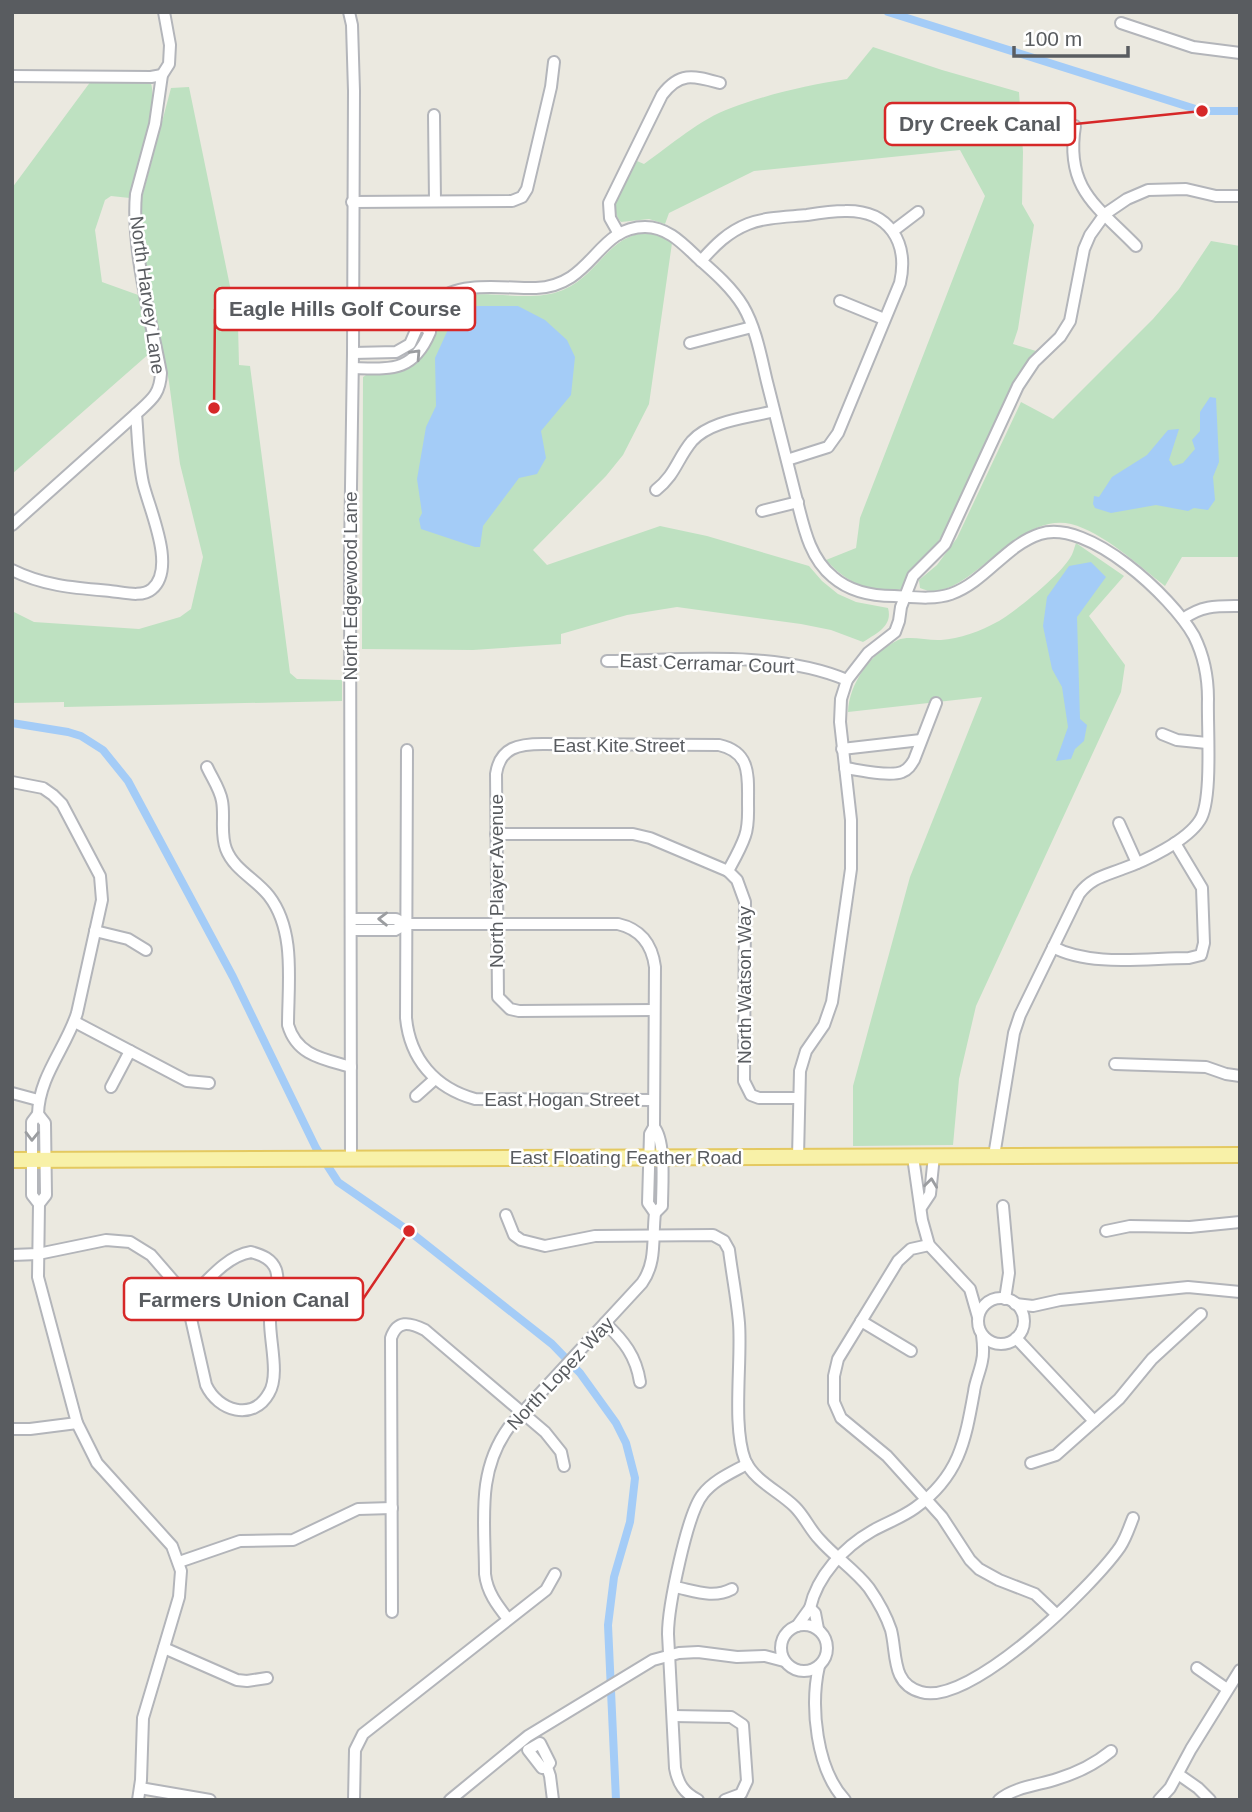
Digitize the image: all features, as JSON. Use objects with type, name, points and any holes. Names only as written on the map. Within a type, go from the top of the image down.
[{"type":"main road","name":"East Floating Feather Road","points":[[12,1160],[1240,1155]]},
{"type":"street","name":"North Harvey Lane","points":[[12,525],[155,397],[160,386],[161,373],[136,235],[135,206],[155,124],[162,75],[169,64],[170,45],[164,12]]},
{"type":"street","name":"North Edgewood Lane","points":[[348,1159],[351,1067],[350,554],[354,91],[349,12]]},
{"type":"street","points":[[1121,23],[1193,47],[1240,53]]},
{"type":"street","points":[[352,202],[512,201],[525,194],[551,87],[554,62]]},
{"type":"street","points":[[12,76],[162,75]]},
{"type":"street","points":[[619,234],[610,218],[609,204],[662,95],[681,78],[698,77],[720,83]]},
{"type":"street","points":[[435,115],[435,201]]},
{"type":"street","points":[[1075,126],[1072,145],[1074,169],[1086,194],[1136,246]]},
{"type":"street","points":[[798,1157],[797,1098],[802,1061],[824,1025],[832,1002],[852,852],[839,712],[847,680],[868,653],[895,632],[914,576],[945,544],[1018,386],[1034,362],[1060,337],[1070,321],[1084,249],[1105,214],[1127,199],[1147,190],[1186,189],[1216,196],[1240,196]]},
{"type":"street","points":[[701,261],[724,237],[748,224],[771,218],[846,211],[864,212],[893,231],[900,242],[903,269],[900,283],[838,433],[828,447],[787,460]]},
{"type":"street","points":[[893,231],[918,212]]},
{"type":"street","points":[[353,353],[396,352],[410,344],[416,328],[424,326],[440,298],[453,292],[467,288],[538,288],[569,281],[585,268],[608,241],[619,234],[637,228],[659,229],[679,240],[724,282],[743,306],[752,327],[813,551],[835,579],[858,591],[883,596],[950,594],[968,585],[1026,541],[1040,533],[1057,531],[1088,539],[1135,571],[1153,585],[1183,619],[1201,652],[1206,671],[1205,812],[1198,823],[1175,843],[1137,863],[1105,873],[1086,886],[1053,947],[1014,1033],[994,1156]]},
{"type":"street","points":[[839,301],[884,319]]},
{"type":"street","points":[[353,368],[384,369],[407,364],[422,351],[430,332],[424,326]]},
{"type":"street","points":[[690,343],[752,327]]},
{"type":"street","points":[[656,490],[669,479],[691,443],[700,434],[712,427],[774,411]]},
{"type":"street","points":[[12,570],[55,586],[141,594],[154,588],[162,573],[162,556],[143,483],[136,414]]},
{"type":"street","points":[[762,511],[798,502]]},
{"type":"street","points":[[1183,619],[1195,610],[1209,606],[1240,606]]},
{"type":"street","name":"East Cerramar Court","points":[[607,661],[742,660],[794,663],[847,680]]},
{"type":"street","points":[[845,768],[902,772],[914,760],[936,704]]},
{"type":"street","points":[[1162,734],[1190,742],[1207,743]]},
{"type":"street","points":[[842,750],[921,740]]},
{"type":"street","name":"East Kite Street","points":[[501,757],[514,746],[533,744],[728,747],[743,759],[748,775],[748,823],[742,843],[728,871]]},
{"type":"street","points":[[407,750],[407,1027],[414,1052],[435,1079],[416,1096]]},
{"type":"street","name":"North Player Avenue","points":[[501,757],[496,774],[496,988],[503,1004],[519,1011],[654,1010]]},
{"type":"street","points":[[207,767],[222,799],[222,832],[226,849],[235,864],[272,899],[284,923],[288,949],[290,1034],[308,1054],[351,1067]]},
{"type":"street","points":[[12,782],[43,788],[62,804],[100,876],[102,901],[75,1021],[45,1080],[38,1100],[38,1114],[32,1122],[39,1160],[32,1195],[39,1204],[40,1285],[77,1423],[97,1463],[166,1538],[179,1562],[181,1588],[143,1718],[139,1794],[210,1800]]},
{"type":"street","points":[[1119,823],[1137,863]]},
{"type":"street","points":[[496,834],[633,834],[650,838],[728,871]]},
{"type":"street","points":[[1053,947],[1087,958],[1189,958],[1201,955],[1202,888],[1175,843]]},
{"type":"street","name":"North Watson Way","points":[[728,871],[737,880],[745,902],[746,1089],[759,1098],[797,1098]]},
{"type":"street","points":[[351,925],[395,930],[406,924],[496,923]]},
{"type":"street","name":"North Lopez Way","points":[[496,923],[618,923],[642,936],[654,958],[654,1127],[650,1134],[655,1157],[648,1203],[655,1213],[653,1259],[649,1274],[509,1426],[492,1454],[484,1490],[486,1584],[508,1619]]},
{"type":"street","points":[[95,931],[128,939],[146,950]]},
{"type":"street","points":[[75,1021],[187,1081],[209,1083]]},
{"type":"street","points":[[111,1087],[130,1051]]},
{"type":"street","points":[[1115,1064],[1206,1067],[1240,1076]]},
{"type":"street","name":"East Hogan Street","points":[[435,1079],[459,1094],[484,1100],[653,1100]]},
{"type":"street","points":[[12,1093],[38,1100]]},
{"type":"street","points":[[922,1206],[930,1194],[934,1156]]},
{"type":"street","points":[[765,1656],[797,1626],[810,1608],[819,1585],[839,1556],[861,1537],[905,1515],[926,1499],[950,1470],[964,1444],[975,1385],[983,1360],[982,1335],[970,1289],[929,1245],[922,1220],[914,1157]]},
{"type":"street","points":[[1003,1206],[1009,1273],[1006,1301]]},
{"type":"street","points":[[506,1215],[514,1235],[533,1244],[557,1245],[595,1236],[713,1235],[724,1241],[729,1250],[739,1324],[740,1439],[747,1464],[761,1480],[795,1507],[821,1542],[865,1583],[881,1607],[891,1631],[899,1675],[912,1689],[922,1693],[940,1692],[984,1673],[1025,1644],[1110,1560],[1124,1539],[1133,1518]]},
{"type":"street","points":[[1106,1231],[1130,1226],[1190,1227],[1240,1222]]},
{"type":"street","points":[[12,1255],[38,1254],[106,1240],[130,1242],[151,1255],[187,1301],[206,1385],[211,1395],[219,1404],[229,1409],[240,1410],[260,1404],[269,1394],[274,1381],[270,1320],[277,1283],[276,1271],[270,1261],[262,1255],[241,1253],[187,1301]]},
{"type":"street","points":[[929,1245],[911,1249],[898,1261],[860,1321],[835,1367],[837,1411],[848,1425],[887,1456],[926,1499],[979,1569],[1035,1594],[1056,1614]]},
{"type":"street","points":[[970,1289],[1033,1307],[1188,1287],[1239,1291]]},
{"type":"street","points":[[978,1317],[985,1305],[1006,1301]]},
{"type":"street","points":[[1006,1301],[1023,1317],[1023,1325]]},
{"type":"street","points":[[983,1360],[1003,1344],[1016,1338],[1023,1325],[1047,1304]]},
{"type":"street","points":[[1031,1463],[1056,1455],[1119,1399],[1152,1359],[1201,1314]]},
{"type":"street","points":[[860,1321],[911,1351]]},
{"type":"street","points":[[392,1612],[391,1338],[394,1330],[401,1324],[411,1323],[425,1330],[523,1411],[552,1439],[561,1452],[564,1466]]},
{"type":"street","points":[[606,1323],[631,1351],[640,1382]]},
{"type":"street","points":[[982,1335],[992,1342],[1003,1344]]},
{"type":"street","points":[[1016,1338],[1094,1421]]},
{"type":"street","points":[[12,1429],[77,1423]]},
{"type":"street","points":[[694,1798],[683,1790],[677,1779],[668,1625],[689,1520],[698,1500],[713,1483],[747,1464]]},
{"type":"street","points":[[179,1562],[240,1541],[293,1540],[358,1509],[392,1508]]},
{"type":"street","points":[[354,1800],[355,1750],[363,1734],[546,1590],[555,1574]]},
{"type":"street","points":[[675,1587],[713,1595],[722,1594],[732,1588]]},
{"type":"street","points":[[796,1670],[804,1672],[824,1661],[826,1640],[818,1629],[815,1613],[810,1608]]},
{"type":"street","points":[[797,1626],[818,1629]]},
{"type":"street","points":[[782,1640],[781,1655],[785,1661],[814,1686]]},
{"type":"street","points":[[164,1648],[237,1680],[267,1678]]},
{"type":"street","points":[[450,1800],[606,1688],[653,1660],[669,1655],[698,1652],[737,1657],[765,1656],[785,1661]]},
{"type":"street","points":[[819,1666],[814,1686],[819,1745],[826,1771],[845,1800]]},
{"type":"street","points":[[1197,1668],[1227,1689]]},
{"type":"street","points":[[1159,1800],[1170,1788],[1240,1670]]},
{"type":"street","points":[[673,1716],[731,1717],[743,1725],[747,1781],[741,1794],[725,1800]]},
{"type":"street","points":[[530,1741],[540,1743],[550,1763],[547,1768],[553,1800]]},
{"type":"street","points":[[999,1800],[1016,1791],[1093,1765],[1111,1751]]},
{"type":"street","points":[[1178,1774],[1210,1800]]},
{"type":"green space","points":[[873,47],[1019,92],[1023,152],[1022,204],[1034,225],[1018,329],[1013,344],[1036,351],[1016,380],[943,534],[932,551],[909,572],[902,589],[891,590],[870,589],[851,581],[826,560],[856,548],[860,518],[985,196],[960,150],[754,171],[669,213],[665,224],[649,219],[621,222],[616,208],[620,192],[637,161],[644,164],[697,126],[731,108],[789,90],[847,79]]},
{"type":"green space","points":[[91,81],[150,81],[150,120],[130,198],[111,196],[105,200],[95,230],[102,282],[141,296],[151,352],[12,474],[12,188]]},
{"type":"green space","points":[[189,87],[238,325],[239,365],[250,366],[290,673],[297,679],[342,680],[342,701],[64,707],[64,702],[12,703],[12,611],[34,622],[139,629],[180,617],[191,609],[203,557],[180,464],[169,382],[138,223],[141,201],[171,88]]},
{"type":"green space","points":[[647,232],[672,243],[649,404],[623,455],[606,476],[533,550],[547,565],[660,526],[707,536],[809,566],[838,594],[856,602],[888,608],[886,624],[863,642],[831,630],[801,624],[677,607],[627,615],[561,634],[561,644],[473,650],[362,649],[363,377],[393,373],[410,366],[421,357],[437,319],[459,296],[538,296],[563,290],[586,275],[622,241]]},
{"type":"green space","points":[[1211,241],[1240,246],[1240,557],[1182,557],[1165,586],[1096,534],[1071,524],[1050,524],[1030,531],[955,585],[937,591],[920,588],[919,580],[937,565],[957,538],[1021,402],[1053,419],[1153,319],[1179,289]]},
{"type":"green space","points":[[1076,543],[1124,576],[1089,616],[1125,665],[1121,692],[976,1006],[959,1079],[953,1145],[853,1146],[853,1086],[910,877],[982,697],[848,712],[852,690],[871,661],[898,640],[955,638],[970,634],[1005,617],[1036,593],[1064,566]]},
{"type":"water","points":[[472,306],[518,306],[545,320],[567,340],[575,357],[571,395],[541,431],[546,458],[537,474],[519,478],[483,526],[480,547],[421,529],[419,519],[422,513],[417,479],[426,427],[436,406],[435,358],[456,312]]},
{"type":"water","points":[[1210,397],[1216,398],[1219,462],[1213,477],[1215,500],[1208,510],[1194,508],[1188,511],[1156,505],[1111,513],[1095,508],[1094,496],[1099,497],[1112,477],[1147,455],[1168,430],[1179,429],[1169,460],[1173,466],[1183,463],[1195,449],[1192,440],[1200,431],[1200,412]]},
{"type":"water","points":[[1091,562],[1106,577],[1077,617],[1080,719],[1087,725],[1084,741],[1075,749],[1071,759],[1056,761],[1068,727],[1062,687],[1052,669],[1043,626],[1047,597],[1069,566]]},
{"type":"waterway","points":[[888,12],[1202,111],[1240,111]]},
{"type":"waterway","points":[[12,723],[81,736],[103,750],[128,781],[233,977],[316,1148],[338,1182],[409,1231],[552,1344],[580,1373],[616,1423],[626,1443],[635,1478],[630,1522],[614,1577],[608,1625],[616,1800]]},
{"type":"place","name":"Dry Creek Canal","points":[[1202,111]]},
{"type":"place","name":"Eagle Hills Golf Course","points":[[214,408]]},
{"type":"place","name":"Farmers Union Canal","points":[[409,1231]]}]
